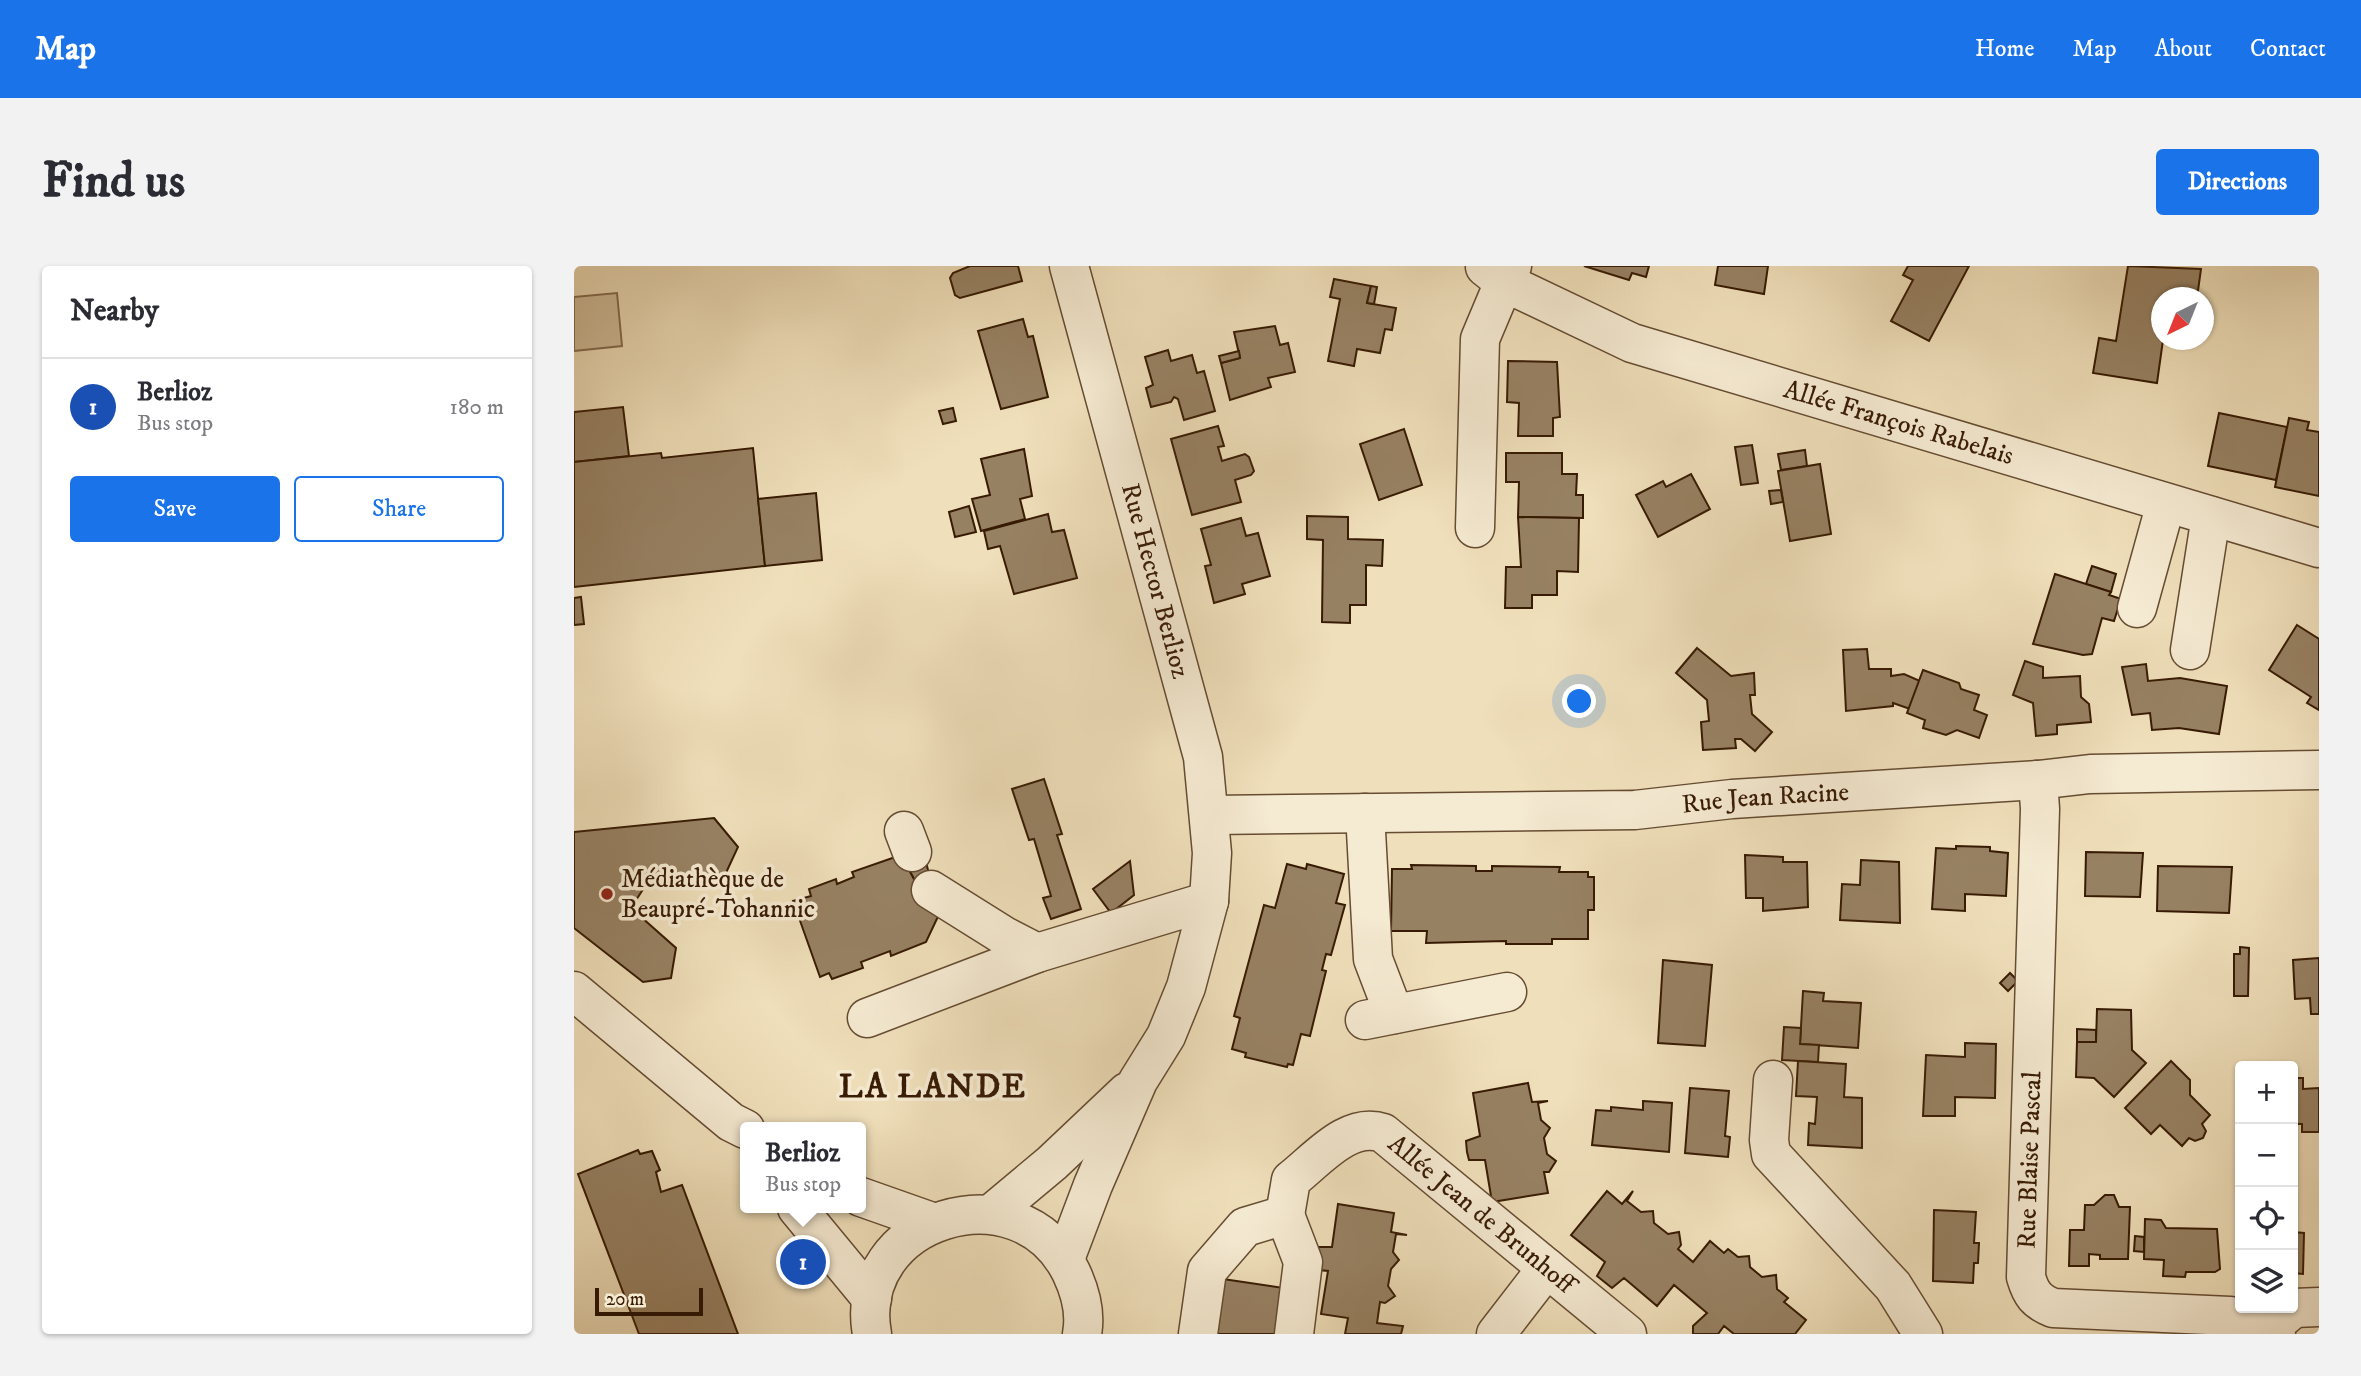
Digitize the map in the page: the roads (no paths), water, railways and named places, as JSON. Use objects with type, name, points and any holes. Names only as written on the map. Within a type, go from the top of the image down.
[{"type":"street","name":"Rue Hector Berlioz","points":[[1065,1259],[1093,1185],[1138,1081],[1166,1036],[1186,987],[1209,901],[1211,815],[1203,757],[1069,266]]},
{"type":"street","name":"Allée François Rabelais","points":[[1500,271],[1632,343],[2319,548]]},
{"type":"street","points":[[1475,528],[1480,339],[1500,271]]},
{"type":"street","points":[[2137,608],[2166,503]]},
{"type":"street","points":[[2190,650],[2210,516]]},
{"type":"street","name":"Rue Jean Racine","points":[[1211,815],[1635,810],[1732,799],[2038,780],[2090,774],[2319,770]]},
{"type":"street","name":"Rue Blaise Pascal","points":[[2038,780],[2040,809],[2026,1277],[2031,1292],[2039,1302],[2053,1308],[2230,1316],[2254,1320],[2273,1331],[2294,1308],[2319,1307]]},
{"type":"street","points":[[1364,813],[1379,1017],[1507,992]]},
{"type":"street","points":[[931,890],[1037,953]]},
{"type":"street","points":[[867,1018],[1037,953],[1209,901]]},
{"type":"street","points":[[574,991],[740,1131]]},
{"type":"street","points":[[1773,1080],[1769,1148],[1771,1154],[1893,1286],[1923,1334]]},
{"type":"street","name":"Rue Hector Berlioz","points":[[991,1214],[1052,1163],[1138,1081]]},
{"type":"street","name":"Allée Jean de Brunhoff","points":[[1286,1215],[1291,1180],[1349,1134],[1369,1128],[1383,1133],[1413,1154],[1626,1334]]},
{"type":"street","points":[[866,1198],[933,1222]]},
{"type":"street","points":[[800,1213],[872,1317]]},
{"type":"street","points":[[872,1317],[883,1267],[905,1241],[933,1222],[961,1214],[991,1214],[1020,1222],[1045,1237],[1065,1259],[1079,1289],[1085,1330]]},
{"type":"street","points":[[1198,1334],[1207,1271],[1245,1227],[1286,1215],[1303,1262],[1294,1334]]},
{"type":"street","points":[[1496,1334],[1547,1268]]},
{"type":"place","name":"Médiathèque de Beaupré-Tohannic","points":[[607,894]]},
{"type":"place","name":"Berlioz","points":[[803,1262]]},
{"type":"district","name":"LA LANDE","points":[[933,1087]]}]
